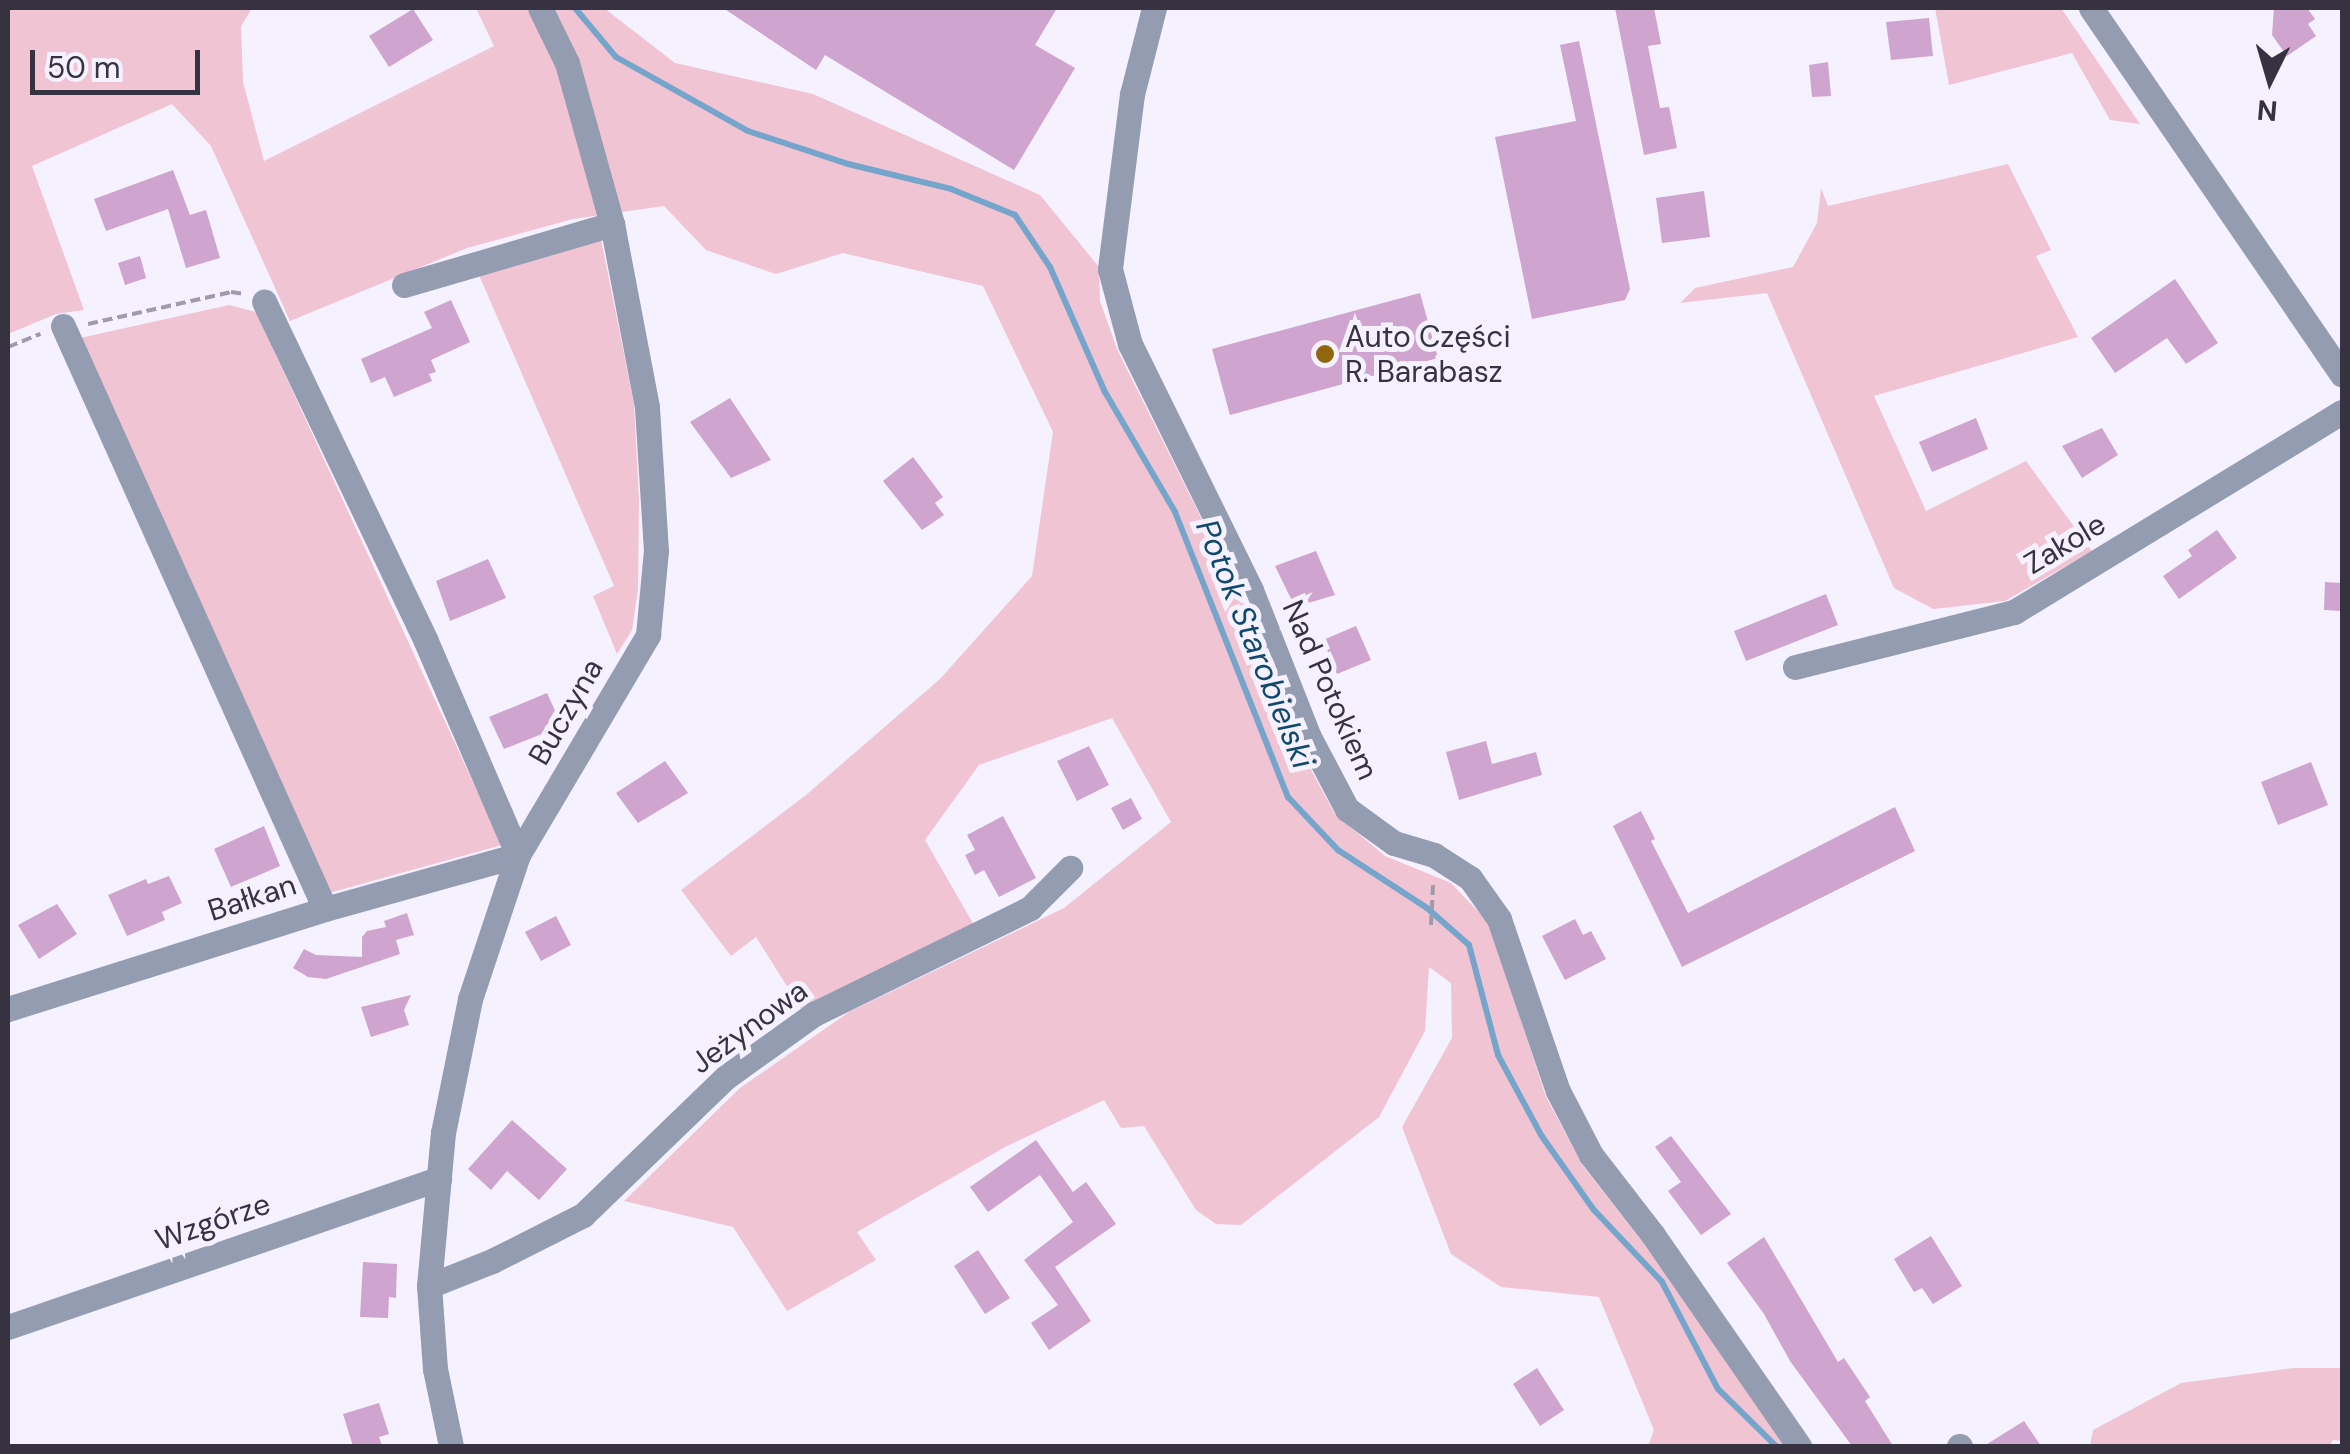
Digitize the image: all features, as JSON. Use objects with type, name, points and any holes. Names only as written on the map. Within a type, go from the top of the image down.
[{"type":"street","name":"Buczyna","points":[[451,1446],[435,1369],[429,1286],[443,1133],[470,999],[518,855],[648,635],[656,551],[648,407],[612,224],[568,63],[540,8]]},
{"type":"street","name":"Nad Potokiem","points":[[1154,8],[1132,94],[1110,268],[1130,344],[1251,590],[1308,734],[1347,809],[1394,843],[1434,855],[1470,878],[1490,906],[1499,919],[1558,1091],[1591,1155],[1654,1235],[1799,1446]]},
{"type":"street","points":[[2091,8],[2342,374]]},
{"type":"street","points":[[404,285],[612,224]]},
{"type":"street","points":[[264,302],[426,641],[518,855]]},
{"type":"street","points":[[67,327],[324,909]]},
{"type":"street","name":"Zakole","points":[[1794,667],[2014,612],[2342,412]]},
{"type":"street","name":"Bałkan","points":[[8,1009],[324,909],[518,855]]},
{"type":"street","name":"Jeżynowa","points":[[429,1286],[492,1261],[583,1215],[740,1067],[814,1014],[1030,908],[1070,868]]},
{"type":"street","name":"Wzgórze","points":[[8,1327],[439,1179]]},
{"type":"path","points":[[67,327],[231,292],[264,302]]},
{"type":"path","points":[[1431,925],[1432,895]]},
{"type":"shaded area","points":[[8,8],[252,8],[241,26],[243,82],[264,161],[494,46],[476,8],[604,8],[675,63],[813,94],[1040,195],[1099,267],[1100,301],[1117,349],[1240,596],[1296,742],[1335,814],[1385,856],[1451,883],[1489,923],[1546,1097],[1583,1166],[1645,1245],[1786,1446],[1648,1446],[1654,1430],[1599,1297],[1501,1287],[1451,1254],[1402,1127],[1452,1038],[1451,983],[1429,967],[1425,1031],[1379,1117],[1241,1225],[1216,1224],[1196,1210],[1144,1126],[1121,1128],[1104,1100],[1007,1146],[857,1232],[876,1260],[787,1311],[733,1227],[624,1201],[740,1088],[849,1012],[1064,908],[1171,822],[1112,718],[979,765],[925,840],[974,925],[802,1010],[756,937],[731,956],[681,890],[806,795],[940,679],[1032,576],[1053,432],[983,286],[843,253],[776,274],[706,250],[664,206],[573,219],[467,248],[290,321],[211,146],[172,104],[32,166],[84,310],[56,314],[8,334]]},
{"type":"shaded area","points":[[1935,8],[2061,8],[2140,124],[2110,120],[2072,53],[1949,85]]},
{"type":"shaded area","points":[[2008,164],[2051,250],[2036,256],[2078,337],[1874,396],[1926,511],[2026,461],[2092,551],[2005,601],[1933,609],[1894,588],[1767,293],[1680,303],[1695,288],[1793,267],[1817,223],[1821,188],[1828,206]]},
{"type":"shaded area","points":[[601,239],[634,404],[639,499],[638,589],[632,630],[617,654],[593,596],[614,586],[479,275]]},
{"type":"shaded area","points":[[229,305],[256,312],[502,845],[329,893],[80,338]]},
{"type":"shaded area","points":[[2294,1368],[2342,1368],[2342,1441],[2333,1440],[2329,1446],[2090,1446],[2093,1430],[2181,1383]]},
{"type":"building","points":[[723,8],[1057,8],[1035,45],[1075,68],[1014,170],[825,55],[816,70]]},
{"type":"building","points":[[1615,8],[1654,8],[1661,44],[1648,46],[1660,108],[1669,107],[1677,148],[1644,155]]},
{"type":"building","points":[[2274,8],[2307,8],[2315,19],[2308,24],[2316,36],[2287,56],[2272,35]]},
{"type":"building","points":[[413,9],[433,40],[389,67],[369,36]]},
{"type":"building","points":[[1929,18],[1933,56],[1891,60],[1886,22]]},
{"type":"building","points":[[1579,41],[1630,289],[1625,300],[1532,319],[1495,137],[1576,121],[1560,45]]},
{"type":"building","points":[[1828,62],[1831,96],[1812,97],[1809,65]]},
{"type":"building","points":[[173,170],[190,215],[206,210],[220,258],[186,268],[168,209],[106,231],[94,199]]},
{"type":"building","points":[[1704,191],[1710,237],[1662,243],[1656,198]]},
{"type":"building","points":[[140,256],[146,278],[125,285],[118,263]]},
{"type":"building","points":[[2175,279],[2218,343],[2186,364],[2167,338],[2115,373],[2091,338]]},
{"type":"building","name":"Auto Części R. Barabasz","points":[[1420,293],[1438,358],[1230,415],[1212,349]]},
{"type":"building","points":[[451,300],[470,342],[431,360],[436,372],[429,374],[432,381],[394,397],[385,377],[371,383],[361,359],[432,328],[424,312]]},
{"type":"building","points":[[730,398],[771,460],[731,478],[690,422]]},
{"type":"building","points":[[1976,418],[1988,449],[1932,472],[1919,442]]},
{"type":"building","points":[[2102,428],[2118,455],[2082,478],[2062,446]]},
{"type":"building","points":[[913,457],[943,497],[935,503],[944,515],[922,530],[883,481]]},
{"type":"building","points":[[2217,530],[2237,558],[2179,599],[2163,576],[2192,556],[2188,550]]},
{"type":"building","points":[[1316,551],[1335,595],[1295,607],[1275,566]]},
{"type":"building","points":[[488,559],[506,598],[450,621],[436,581]]},
{"type":"building","points":[[2325,582],[2342,583],[2342,611],[2324,610]]},
{"type":"building","points":[[1826,594],[1838,625],[1746,661],[1734,631]]},
{"type":"building","points":[[1356,626],[1371,660],[1337,674],[1323,640]]},
{"type":"building","points":[[547,693],[562,726],[504,749],[489,717]]},
{"type":"building","points":[[1486,741],[1492,764],[1536,752],[1542,775],[1459,800],[1446,752]]},
{"type":"building","points":[[1089,746],[1109,785],[1077,801],[1057,761]]},
{"type":"building","points":[[665,761],[688,793],[638,823],[616,793]]},
{"type":"building","points":[[2311,762],[2328,805],[2278,825],[2261,782]]},
{"type":"building","points":[[1131,798],[1142,819],[1123,830],[1111,808]]},
{"type":"building","points":[[1895,807],[1915,851],[1682,967],[1613,826],[1641,811],[1655,839],[1651,841],[1688,913]]},
{"type":"building","points":[[1003,816],[1036,878],[999,897],[984,870],[975,875],[965,855],[975,850],[967,835]]},
{"type":"building","points":[[264,826],[280,866],[231,887],[214,849]]},
{"type":"building","points":[[169,876],[182,903],[162,912],[165,920],[127,936],[108,895],[146,879],[148,884]]},
{"type":"building","points":[[57,904],[77,934],[39,959],[18,925]]},
{"type":"building","points":[[407,913],[414,935],[396,940],[400,954],[326,979],[308,977],[293,968],[304,949],[316,955],[362,957],[362,937],[367,931],[386,927],[384,921]]},
{"type":"building","points":[[556,916],[571,945],[541,961],[525,932]]},
{"type":"building","points":[[1575,919],[1583,935],[1591,931],[1606,959],[1565,980],[1542,936]]},
{"type":"building","points":[[411,995],[404,1010],[409,1025],[371,1037],[361,1007]]},
{"type":"building","points":[[512,1120],[567,1169],[539,1200],[507,1171],[491,1190],[468,1169]]},
{"type":"building","points":[[1671,1136],[1731,1214],[1701,1235],[1668,1191],[1681,1182],[1655,1147]]},
{"type":"building","points":[[1036,1140],[1073,1192],[1086,1182],[1116,1224],[1055,1267],[1091,1321],[1049,1350],[1031,1323],[1058,1305],[1024,1260],[1073,1222],[1040,1175],[988,1212],[970,1187]]},
{"type":"building","points":[[1931,1236],[1962,1286],[1933,1304],[1922,1288],[1914,1292],[1894,1259]]},
{"type":"building","points":[[1764,1237],[1838,1362],[1844,1358],[1870,1397],[1865,1401],[1893,1446],[1852,1446],[1790,1361],[1764,1314],[1727,1263]]},
{"type":"building","points":[[978,1250],[1010,1298],[985,1314],[954,1266]]},
{"type":"building","points":[[363,1262],[397,1264],[396,1298],[389,1297],[388,1318],[360,1317]]},
{"type":"building","points":[[1537,1368],[1564,1410],[1540,1426],[1513,1384]]},
{"type":"building","points":[[379,1403],[389,1434],[379,1437],[382,1446],[353,1446],[343,1414]]},
{"type":"building","points":[[2024,1421],[2041,1446],[1984,1446]]},
{"type":"waterway","name":"Potok Starobielski","points":[[575,8],[616,57],[748,131],[848,164],[951,189],[1015,215],[1050,267],[1105,392],[1175,512],[1288,797],[1338,850],[1427,908],[1469,945],[1498,1055],[1541,1135],[1594,1210],[1662,1282],[1718,1389],[1776,1446]]},
{"type":"place","name":"Auto Części R. Barabasz","points":[[1325,354]]}]
